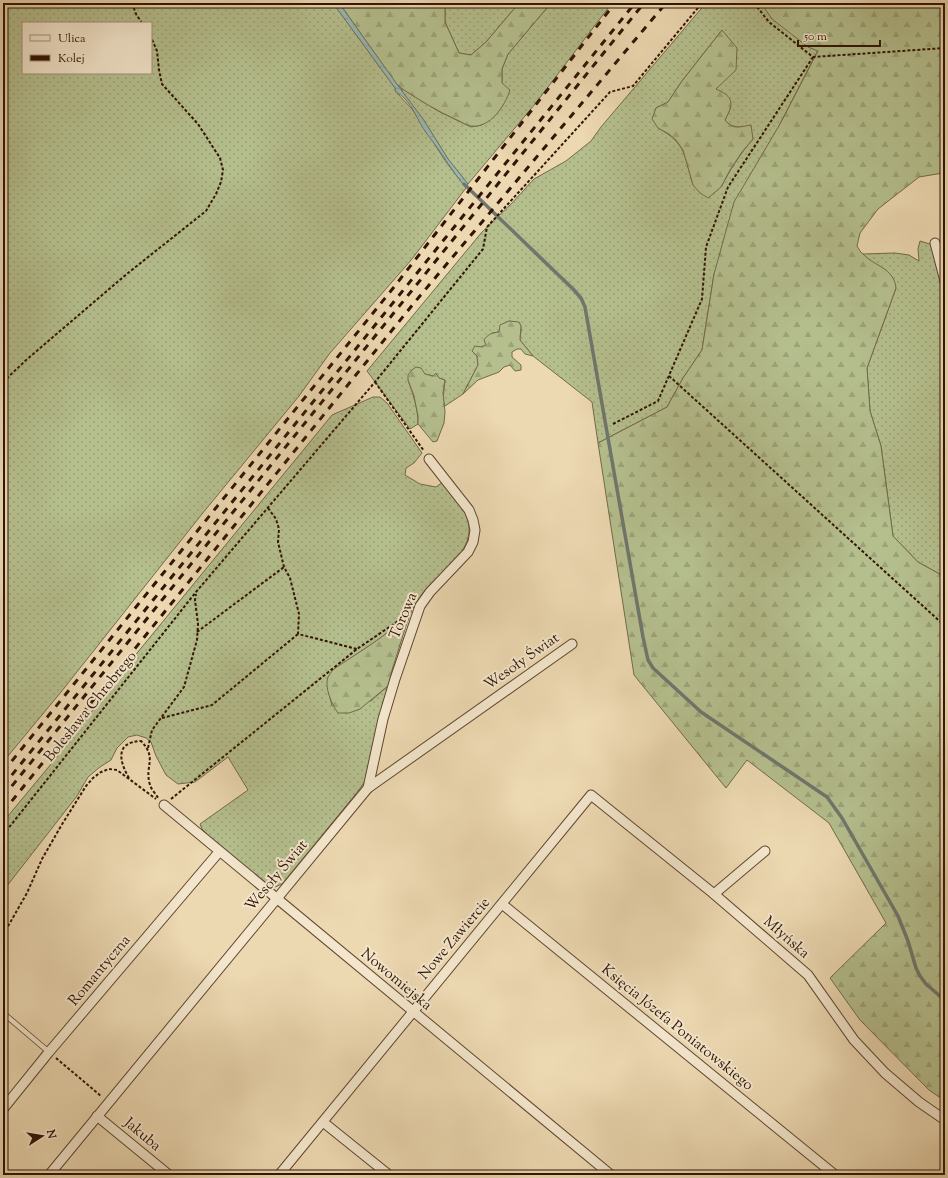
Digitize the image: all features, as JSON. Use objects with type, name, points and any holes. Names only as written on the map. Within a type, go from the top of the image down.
[{"type":"street","points":[[935,242],[945,281]]},
{"type":"street","name":"Torowa","points":[[368,788],[383,718],[420,606],[430,592],[468,552],[473,542],[475,530],[469,510],[429,459]]},
{"type":"street","name":"Wesoły Świat","points":[[49,1175],[368,788],[572,644]]},
{"type":"street","name":"Młyńska","points":[[591,795],[714,894],[808,975],[854,1040],[885,1073],[919,1102],[945,1120]]},
{"type":"street","name":"Nowe Zawiercie","points":[[279,1175],[591,795]]},
{"type":"street","name":"Nowomiejska","points":[[164,805],[218,852],[277,898],[412,1012],[610,1175]]},
{"type":"street","points":[[714,894],[765,851]]},
{"type":"street","name":"Romantyczna","points":[[3,1109],[49,1052],[218,852]]},
{"type":"street","name":"Księcia Józefa Poniatowskiego","points":[[502,904],[835,1175]]},
{"type":"street","name":"Jakuba","points":[[97,1116],[169,1175]]},
{"type":"street","points":[[323,1122],[389,1175]]},
{"type":"lane","points":[[3,1013],[49,1052]]},
{"type":"path","points":[[132,3],[136,14],[141,22]]},
{"type":"path","name":"Bolesława Chrobrego","points":[[3,835],[196,592],[375,382],[483,249],[487,227],[610,92],[633,86],[702,3]]},
{"type":"path","points":[[754,3],[769,22],[812,57],[945,48]]},
{"type":"path","points":[[3,382],[25,361],[128,272],[206,211],[216,194],[221,182],[223,170],[220,158],[198,124],[162,84],[157,51],[152,39]]},
{"type":"path","points":[[613,424],[658,401],[702,299],[706,247],[728,187],[812,57]]},
{"type":"path","points":[[669,375],[945,626]]},
{"type":"path","points":[[375,382],[429,459]]},
{"type":"path","points":[[161,718],[212,705],[298,634],[299,614],[290,578],[284,567],[278,542],[279,529],[276,519],[268,508]]},
{"type":"path","points":[[196,632],[284,567]]},
{"type":"path","points":[[164,805],[150,786],[148,773],[151,760],[148,748],[152,730],[184,687],[197,640],[196,632],[198,624],[195,600],[196,592]]},
{"type":"path","points":[[164,805],[357,649],[420,606]]},
{"type":"path","points":[[298,634],[357,649]]},
{"type":"path","points":[[130,780],[122,766],[120,756],[125,747],[132,741],[141,741],[148,748]]},
{"type":"path","points":[[3,935],[28,893],[42,859],[86,786],[101,772],[109,769],[117,770],[164,805]]},
{"type":"path","points":[[49,1052],[108,1102]]},
{"type":"green space","points":[[3,3],[333,3],[395,88],[396,92],[412,109],[446,162],[466,188],[412,259],[330,353],[299,396],[202,514],[61,692],[3,762]]},
{"type":"green space","points":[[345,3],[445,3],[445,22],[459,53],[471,55],[486,42],[519,3],[551,3],[508,54],[502,69],[502,83],[510,90],[501,109],[491,120],[479,126],[472,126],[466,125],[442,113],[401,88],[342,7]]},
{"type":"green space","points":[[445,3],[519,3],[486,42],[471,55],[459,53],[445,22]]},
{"type":"green space","points":[[551,3],[612,3],[535,104],[468,184],[448,159],[423,119],[403,93],[401,88],[438,111],[471,127],[482,125],[502,83],[502,69],[508,54]]},
{"type":"green space","points":[[706,3],[761,3],[808,47],[818,50],[780,124],[714,274],[702,350],[683,378],[667,407],[598,443],[592,402],[533,356],[520,340],[521,329],[519,323],[509,321],[499,332],[492,333],[486,345],[482,347],[477,356],[478,365],[463,394],[445,406],[443,400],[445,380],[425,374],[408,380],[415,401],[418,418],[418,424],[410,429],[367,371],[482,232],[534,179],[566,161],[591,141],[601,127]],"holes":[[[722,30],[716,89],[731,107],[725,120],[732,126],[742,127],[753,139],[744,150],[721,187],[693,185],[686,158],[679,145],[658,128],[656,108],[668,102],[682,81]]]},
{"type":"green space","points":[[761,3],[945,3],[945,174],[943,173],[919,177],[878,209],[860,233],[857,246],[867,258],[883,268],[892,276],[896,288],[867,368],[870,411],[881,446],[893,536],[918,562],[945,577],[945,1101],[929,1090],[860,1020],[830,978],[886,923],[829,823],[747,760],[726,788],[634,675],[598,443],[667,407],[683,378],[702,350],[714,274],[734,202],[780,124],[818,51],[808,47],[772,19]]},
{"type":"green space","points":[[722,30],[737,48],[736,70],[716,89],[726,95],[731,101],[730,109],[725,120],[734,127],[751,125],[753,139],[730,170],[721,187],[708,198],[700,193],[693,185],[683,150],[676,140],[658,128],[652,119],[656,108],[668,102],[682,81]]},
{"type":"green space","points":[[920,241],[933,245],[945,290],[945,577],[918,562],[893,536],[881,446],[870,411],[867,368],[896,288],[863,254],[895,253],[909,255],[919,261],[918,249]]},
{"type":"green space","points":[[509,321],[519,322],[521,326],[520,340],[533,356],[525,354],[521,349],[517,349],[512,352],[512,357],[521,365],[521,370],[515,371],[510,365],[504,367],[499,372],[478,380],[463,394],[478,365],[477,356],[472,351],[475,346],[482,347],[486,345],[484,340],[487,336],[492,333],[499,332],[500,325]]},
{"type":"green space","points":[[416,367],[421,368],[425,374],[433,376],[436,373],[439,378],[445,380],[443,393],[445,412],[444,423],[437,441],[433,442],[418,424],[414,396],[408,380],[408,375]]},
{"type":"green space","points":[[373,397],[380,397],[387,403],[422,453],[414,463],[406,468],[405,475],[420,484],[436,487],[443,482],[461,505],[467,518],[469,532],[467,541],[458,556],[452,564],[426,589],[406,617],[362,651],[334,669],[328,678],[329,694],[332,706],[371,701],[389,685],[367,778],[359,790],[282,884],[275,887],[270,887],[210,837],[202,829],[200,824],[248,790],[228,757],[195,782],[178,784],[166,775],[156,756],[151,742],[146,738],[137,735],[128,737],[117,748],[111,760],[88,777],[77,796],[3,891],[3,822],[56,758],[133,658],[332,415]]},
{"type":"green space","points":[[413,607],[392,670],[389,685],[360,709],[349,713],[338,713],[331,701],[328,691],[327,681],[330,674],[334,669],[387,633],[406,616]]},
{"type":"water","points":[[333,3],[339,3],[423,119],[448,159],[468,184],[466,188],[423,129],[410,105],[396,92],[395,88]]},
{"type":"waterway","points":[[464,184],[573,289],[581,298],[585,307],[648,660],[653,668],[701,712],[827,797],[842,818],[898,916],[920,976],[926,984],[945,999]]},
{"type":"railway","points":[[3,772],[394,287],[615,3]]},
{"type":"railway","points":[[3,786],[635,3]]},
{"type":"railway","points":[[3,797],[644,3]]},
{"type":"railway","points":[[3,812],[414,303],[666,3]]}]
